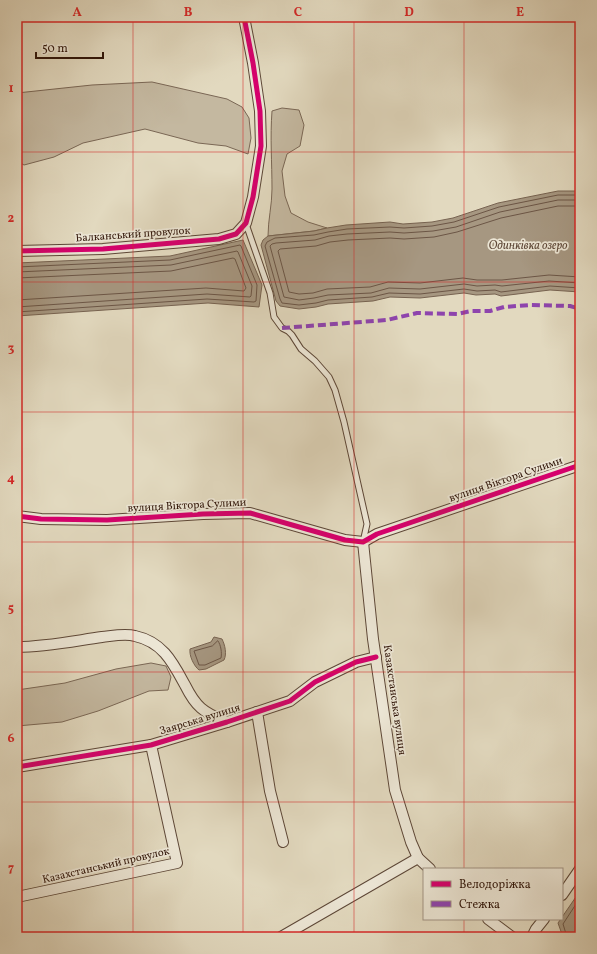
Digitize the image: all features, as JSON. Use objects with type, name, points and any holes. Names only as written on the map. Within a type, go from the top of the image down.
[{"type":"street","points":[[244,17],[260,111],[261,146],[253,197],[246,223]]},
{"type":"street","name":"Балканський провулок","points":[[17,251],[103,249],[219,239],[236,234],[246,223]]},
{"type":"street","name":"вулиця Віктора Сулими","points":[[17,516],[41,519],[107,520],[203,514],[250,513],[345,540],[363,542],[377,534],[580,465]]},
{"type":"street","name":"Казахстанська вулиця","points":[[363,542],[371,623],[395,790],[411,842],[418,858],[429,868]]},
{"type":"street","points":[[17,647],[44,646],[118,635],[134,635],[151,641],[164,651],[174,665],[191,697],[200,707],[213,716],[227,722]]},
{"type":"street","name":"Заярська вулиця","points":[[17,767],[151,745],[227,722],[290,700],[315,682],[356,662],[376,658]]},
{"type":"street","name":"Заярська вулиця","points":[[257,712],[270,791],[283,842]]},
{"type":"street","name":"Казахстанський провулок","points":[[17,897],[70,887],[177,863],[151,745]]},
{"type":"street","points":[[281,937],[418,858]]},
{"type":"street","points":[[563,894],[580,869]]},
{"type":"street","points":[[489,920],[512,937]]},
{"type":"street","points":[[532,937],[543,920]]},
{"type":"lane","points":[[246,223],[270,294],[274,317],[282,328],[292,335],[301,349],[329,377],[335,390],[344,422],[367,524],[363,542]]},
{"type":"shaded area","points":[[152,82],[227,99],[242,107],[249,118],[251,138],[248,154],[226,146],[198,143],[145,129],[83,143],[54,157],[24,165],[17,161],[17,93],[92,85]]},
{"type":"shaded area","points":[[282,108],[299,110],[304,125],[300,146],[287,154],[282,171],[285,196],[291,213],[308,222],[327,228],[314,231],[268,236],[272,195],[272,111]]},
{"type":"shaded area","points":[[151,663],[166,666],[171,677],[168,690],[149,691],[98,711],[62,722],[17,726],[17,690],[65,683],[116,669]]},
{"type":"water","name":"Одинківка озеро","points":[[558,191],[580,191],[580,292],[550,290],[501,296],[495,294],[476,295],[464,293],[420,298],[390,297],[373,301],[328,304],[299,309],[280,306],[276,301],[261,245],[263,240],[268,236],[314,231],[346,225],[390,222],[403,224],[432,222],[453,218],[498,203]]},
{"type":"water","points":[[243,240],[262,285],[259,307],[208,303],[17,316],[17,263],[170,256]]},
{"type":"water","points":[[214,637],[222,639],[225,647],[225,658],[224,660],[206,669],[199,670],[192,661],[190,649],[211,642]]},
{"type":"water","points":[[580,891],[580,937],[563,937],[558,923],[560,920],[563,920],[563,916]]},
{"type":"marked path","points":[[282,328],[387,320],[417,313],[457,314],[471,311],[490,311],[504,307],[530,305],[570,306],[580,309]]},
{"type":"cycle path","points":[[17,251],[103,249],[219,239],[236,234],[246,223],[253,197],[261,146],[260,111],[244,17]]},
{"type":"cycle path","points":[[17,516],[41,519],[107,520],[203,514],[250,513],[345,540],[363,542],[377,534],[580,465]]},
{"type":"cycle path","points":[[17,767],[151,745],[227,722],[290,701],[315,682],[356,662],[376,657]]}]
